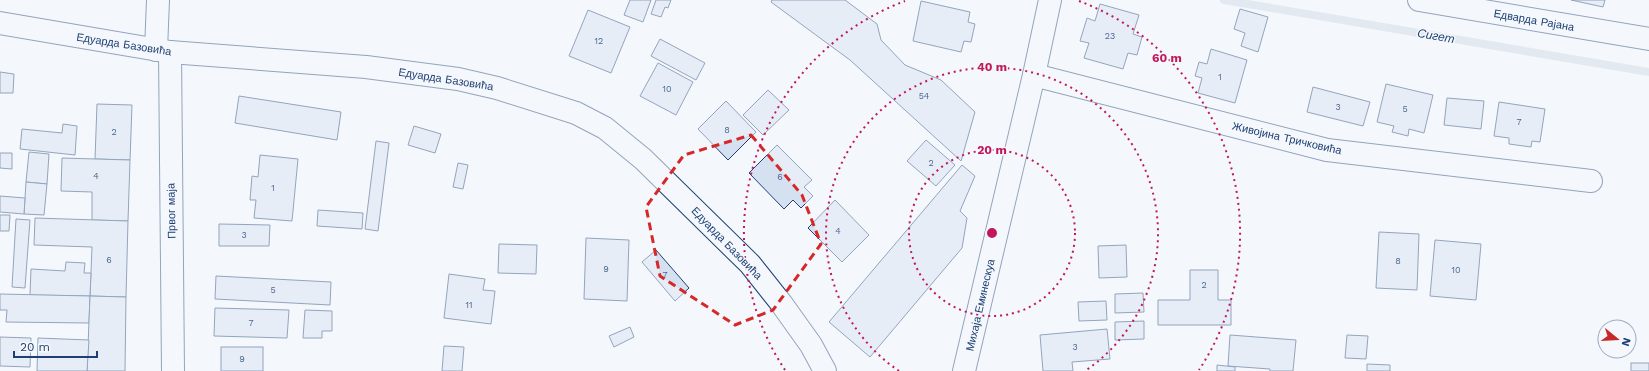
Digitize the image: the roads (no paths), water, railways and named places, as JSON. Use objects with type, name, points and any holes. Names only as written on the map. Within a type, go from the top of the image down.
[{"type":"street","name":"Првог маја","points":[[158,0],[163,51],[173,371]]},
{"type":"street","name":"Михаја Еминескуа","points":[[964,371],[1034,75],[1050,0]]},
{"type":"street","name":"Едварда Рајана","points":[[1420,0],[1649,39]]},
{"type":"street","name":"Едуарда Базовића","points":[[0,24],[163,51],[366,67],[458,79],[497,88],[576,113],[605,128],[643,159],[750,264],[781,303],[811,345],[825,371]]},
{"type":"street","name":"Живојина Тричковића","points":[[1034,75],[1328,150],[1591,180]]},
{"type":"waterway","name":"Сигет","points":[[1224,0],[1649,72]]}]
